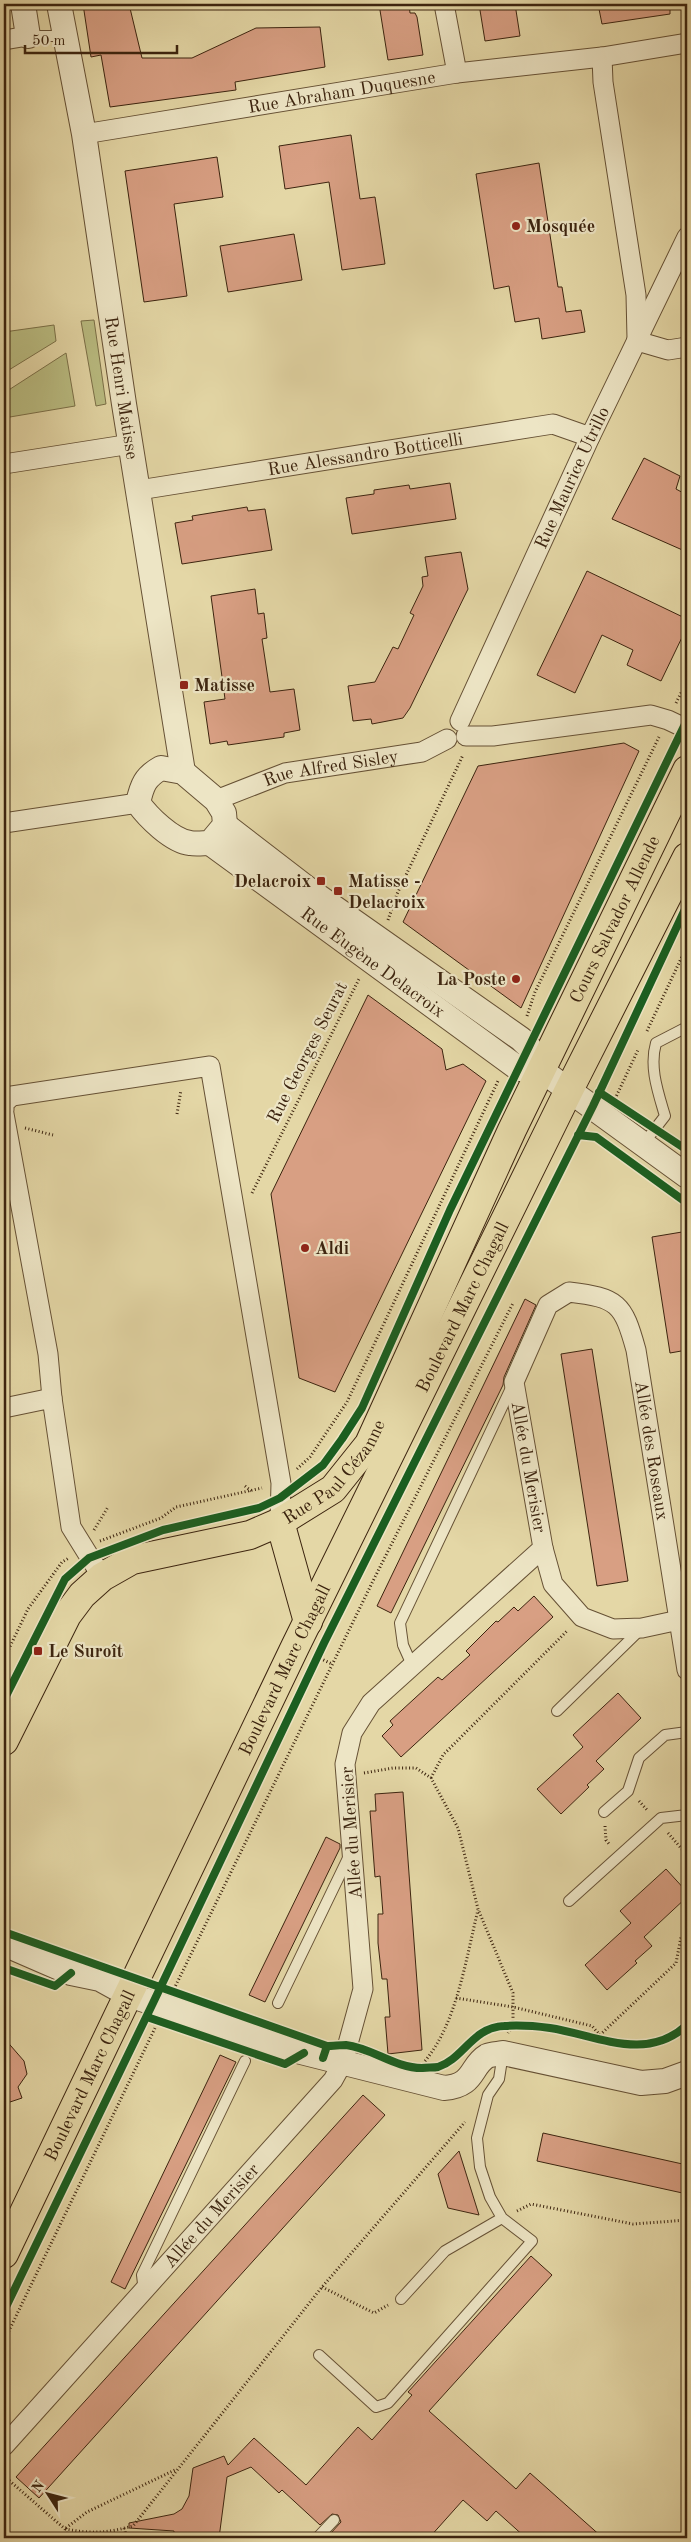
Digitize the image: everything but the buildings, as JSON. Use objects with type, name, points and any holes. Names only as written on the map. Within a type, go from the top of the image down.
[{"type":"main road","name":"Cours Salvador Allende","points":[[541,1070],[687,770]]},
{"type":"main road","name":"Cours Salvador Allende","points":[[569,1090],[687,857]]},
{"type":"main road","name":"Rue Paul Cézanne","points":[[4,1741],[67,1615],[82,1595],[102,1577],[132,1560],[250,1535],[280,1522],[333,1489],[369,1444],[541,1070]]},
{"type":"main road","name":"Boulevard Marc Chagall","points":[[4,2254],[154,2003],[308,1622],[569,1090]]},
{"type":"main road","points":[[280,1522],[308,1622]]},
{"type":"street","points":[[4,40],[28,36],[23,4]]},
{"type":"street","name":"Rue Henri Matisse","points":[[59,4],[84,134],[131,444],[184,772]]},
{"type":"street","points":[[444,4],[457,73]]},
{"type":"street","name":"Rue Abraham Duquesne","points":[[84,134],[457,73],[602,57],[687,43]]},
{"type":"street","points":[[602,57],[603,82],[636,295],[637,341],[668,350],[687,347]]},
{"type":"street","name":"Rue Maurice Utrillo","points":[[461,733],[590,437],[687,237]]},
{"type":"street","name":"Rue Alessandro Botticelli","points":[[139,490],[553,424],[590,437]]},
{"type":"street","points":[[4,464],[131,444]]},
{"type":"street","points":[[461,733],[493,736],[651,715],[668,720],[687,729]]},
{"type":"street","name":"Rue Alfred Sisley","points":[[216,800],[286,773],[422,752],[461,733]]},
{"type":"street","points":[[161,768],[184,772],[216,800],[224,813],[217,834],[189,844],[164,829],[148,816],[138,803],[141,788],[148,775],[161,768]]},
{"type":"street","points":[[4,823],[138,803]]},
{"type":"street","name":"Rue Eugène Delacroix","points":[[217,834],[376,951],[519,1070],[541,1070]]},
{"type":"street","name":"Rue Eugène Delacroix","points":[[376,951],[521,1039],[529,1047],[541,1070],[569,1090],[596,1099],[644,1143],[687,1176]]},
{"type":"street","points":[[4,1110],[4,1103],[12,1096],[210,1066],[281,1482],[280,1522]]},
{"type":"street","points":[[5,1123],[48,1354],[52,1398],[71,1527],[102,1577]]},
{"type":"street","name":"Allée du Merisier","points":[[4,2446],[333,2080],[343,2062],[363,1989],[350,1853],[345,1764],[352,1733],[371,1704],[543,1548],[514,1382],[548,1305],[569,1292],[594,1295],[613,1302],[627,1317],[636,1350]]},
{"type":"street","name":"Allée des Roseaux","points":[[636,1350],[683,1614],[687,1670]]},
{"type":"street","points":[[4,1408],[52,1398]]},
{"type":"street","points":[[543,1548],[553,1584],[582,1617],[613,1629],[642,1628],[683,1614]]},
{"type":"street","points":[[4,1944],[71,1973],[100,1979],[154,2003],[301,2052],[444,2088],[453,2088],[467,2080],[488,2056],[503,2053],[641,2082],[665,2081],[687,2073]]},
{"type":"street","points":[[641,2082],[662,2073],[687,2055]]},
{"type":"lane","points":[[28,36],[65,36]]},
{"type":"lane","points":[[644,1143],[665,1116],[652,1056],[656,1043],[687,1027]]},
{"type":"lane","points":[[412,1665],[403,1645],[400,1623],[514,1382]]},
{"type":"lane","points":[[557,1711],[642,1628]]},
{"type":"lane","points":[[604,1812],[628,1790],[640,1758],[665,1735],[687,1732]]},
{"type":"lane","points":[[569,1901],[661,1818],[687,1815]]},
{"type":"lane","points":[[278,2002],[350,1853]]},
{"type":"lane","points":[[319,2355],[376,2407],[388,2403],[532,2241],[502,2218],[490,2197],[479,2158],[476,2138],[488,2095],[499,2079],[503,2053]]},
{"type":"lane","points":[[144,2292],[142,2275],[245,2061]]},
{"type":"lane","points":[[401,2299],[445,2251],[502,2218]]},
{"type":"lane","points":[[317,2538],[334,2520]]},
{"type":"path","points":[[521,1039],[535,992],[687,681]]},
{"type":"path","points":[[4,1659],[28,1609],[62,1562],[84,1547],[161,1518],[176,1507],[251,1491],[281,1482],[310,1458],[348,1402],[508,1060]]},
{"type":"path","points":[[177,1114],[181,1085],[178,1071]]},
{"type":"path","points":[[596,1099],[622,1107]]},
{"type":"path","points":[[5,1123],[53,1135]]},
{"type":"path","points":[[4,2341],[154,2003],[332,1664],[513,1302]]},
{"type":"path","points":[[245,1486],[251,1491]]},
{"type":"path","points":[[431,1778],[443,1755],[582,1617]]},
{"type":"path","points":[[313,1666],[319,1653],[332,1664]]},
{"type":"path","points":[[346,1776],[393,1768],[416,1768],[431,1778],[458,1828],[478,1910],[513,1993],[513,2026]]},
{"type":"path","points":[[604,1812],[606,1840],[618,1857]]},
{"type":"path","points":[[419,2068],[435,2049],[456,1998],[478,1910]]},
{"type":"path","points":[[600,2035],[676,1963],[681,1937],[687,1931]]},
{"type":"path","points":[[154,2003],[182,1995]]},
{"type":"path","points":[[456,1998],[513,2007],[592,2026],[607,2043]]},
{"type":"path","points":[[154,2003],[168,2024]]},
{"type":"path","points":[[502,2026],[522,2026]]},
{"type":"path","points":[[588,2038],[607,2043],[616,2043]]},
{"type":"path","points":[[419,2068],[428,2067]]},
{"type":"path","points":[[65,2529],[87,2533],[109,2533],[133,2526],[322,2287],[488,2095]]},
{"type":"path","points":[[502,2218],[531,2204],[633,2224],[687,2220]]},
{"type":"path","points":[[322,2287],[374,2312],[401,2299]]},
{"type":"path","points":[[65,2529],[87,2512],[178,2468]]},
{"type":"path","points":[[4,2476],[65,2529],[68,2538]]},
{"type":"path","points":[[124,2528],[127,2538]]},
{"type":"green space","points":[[94,320],[106,404],[96,406],[81,321]]},
{"type":"green space","points":[[54,325],[56,341],[4,373],[4,332]]},
{"type":"green space","points":[[66,353],[75,406],[4,418],[4,393]]},
{"type":"cycle path","points":[[4,1700],[65,1579],[89,1558],[163,1530],[259,1508],[280,1498],[323,1465],[342,1439],[362,1408],[450,1210],[687,720]]},
{"type":"cycle path","points":[[4,2311],[324,1643],[593,1106],[687,905]]},
{"type":"cycle path","points":[[599,1092],[687,1150]]},
{"type":"cycle path","points":[[578,1135],[596,1137],[687,1203]]},
{"type":"cycle path","points":[[4,1932],[327,2046],[323,2058]]},
{"type":"cycle path","points":[[4,1968],[55,1986],[71,1973]]},
{"type":"cycle path","points":[[147,2017],[285,2064],[304,2053]]},
{"type":"cycle path","points":[[327,2046],[346,2045],[356,2047],[402,2065],[422,2068],[438,2067],[447,2063],[476,2037],[493,2028],[504,2026],[544,2027],[603,2040],[638,2044],[655,2042],[671,2036],[687,2025]]},
{"type":"place","name":"Mosquée","points":[[516,226]]},
{"type":"place","name":"Matisse","points":[[184,685]]},
{"type":"place","name":"Delacroix","points":[[321,881]]},
{"type":"place","name":"Matisse - Delacroix","points":[[338,891]]},
{"type":"place","name":"La Poste","points":[[516,979]]},
{"type":"place","name":"Aldi","points":[[305,1248]]},
{"type":"place","name":"Le Suroît","points":[[38,1651]]}]
